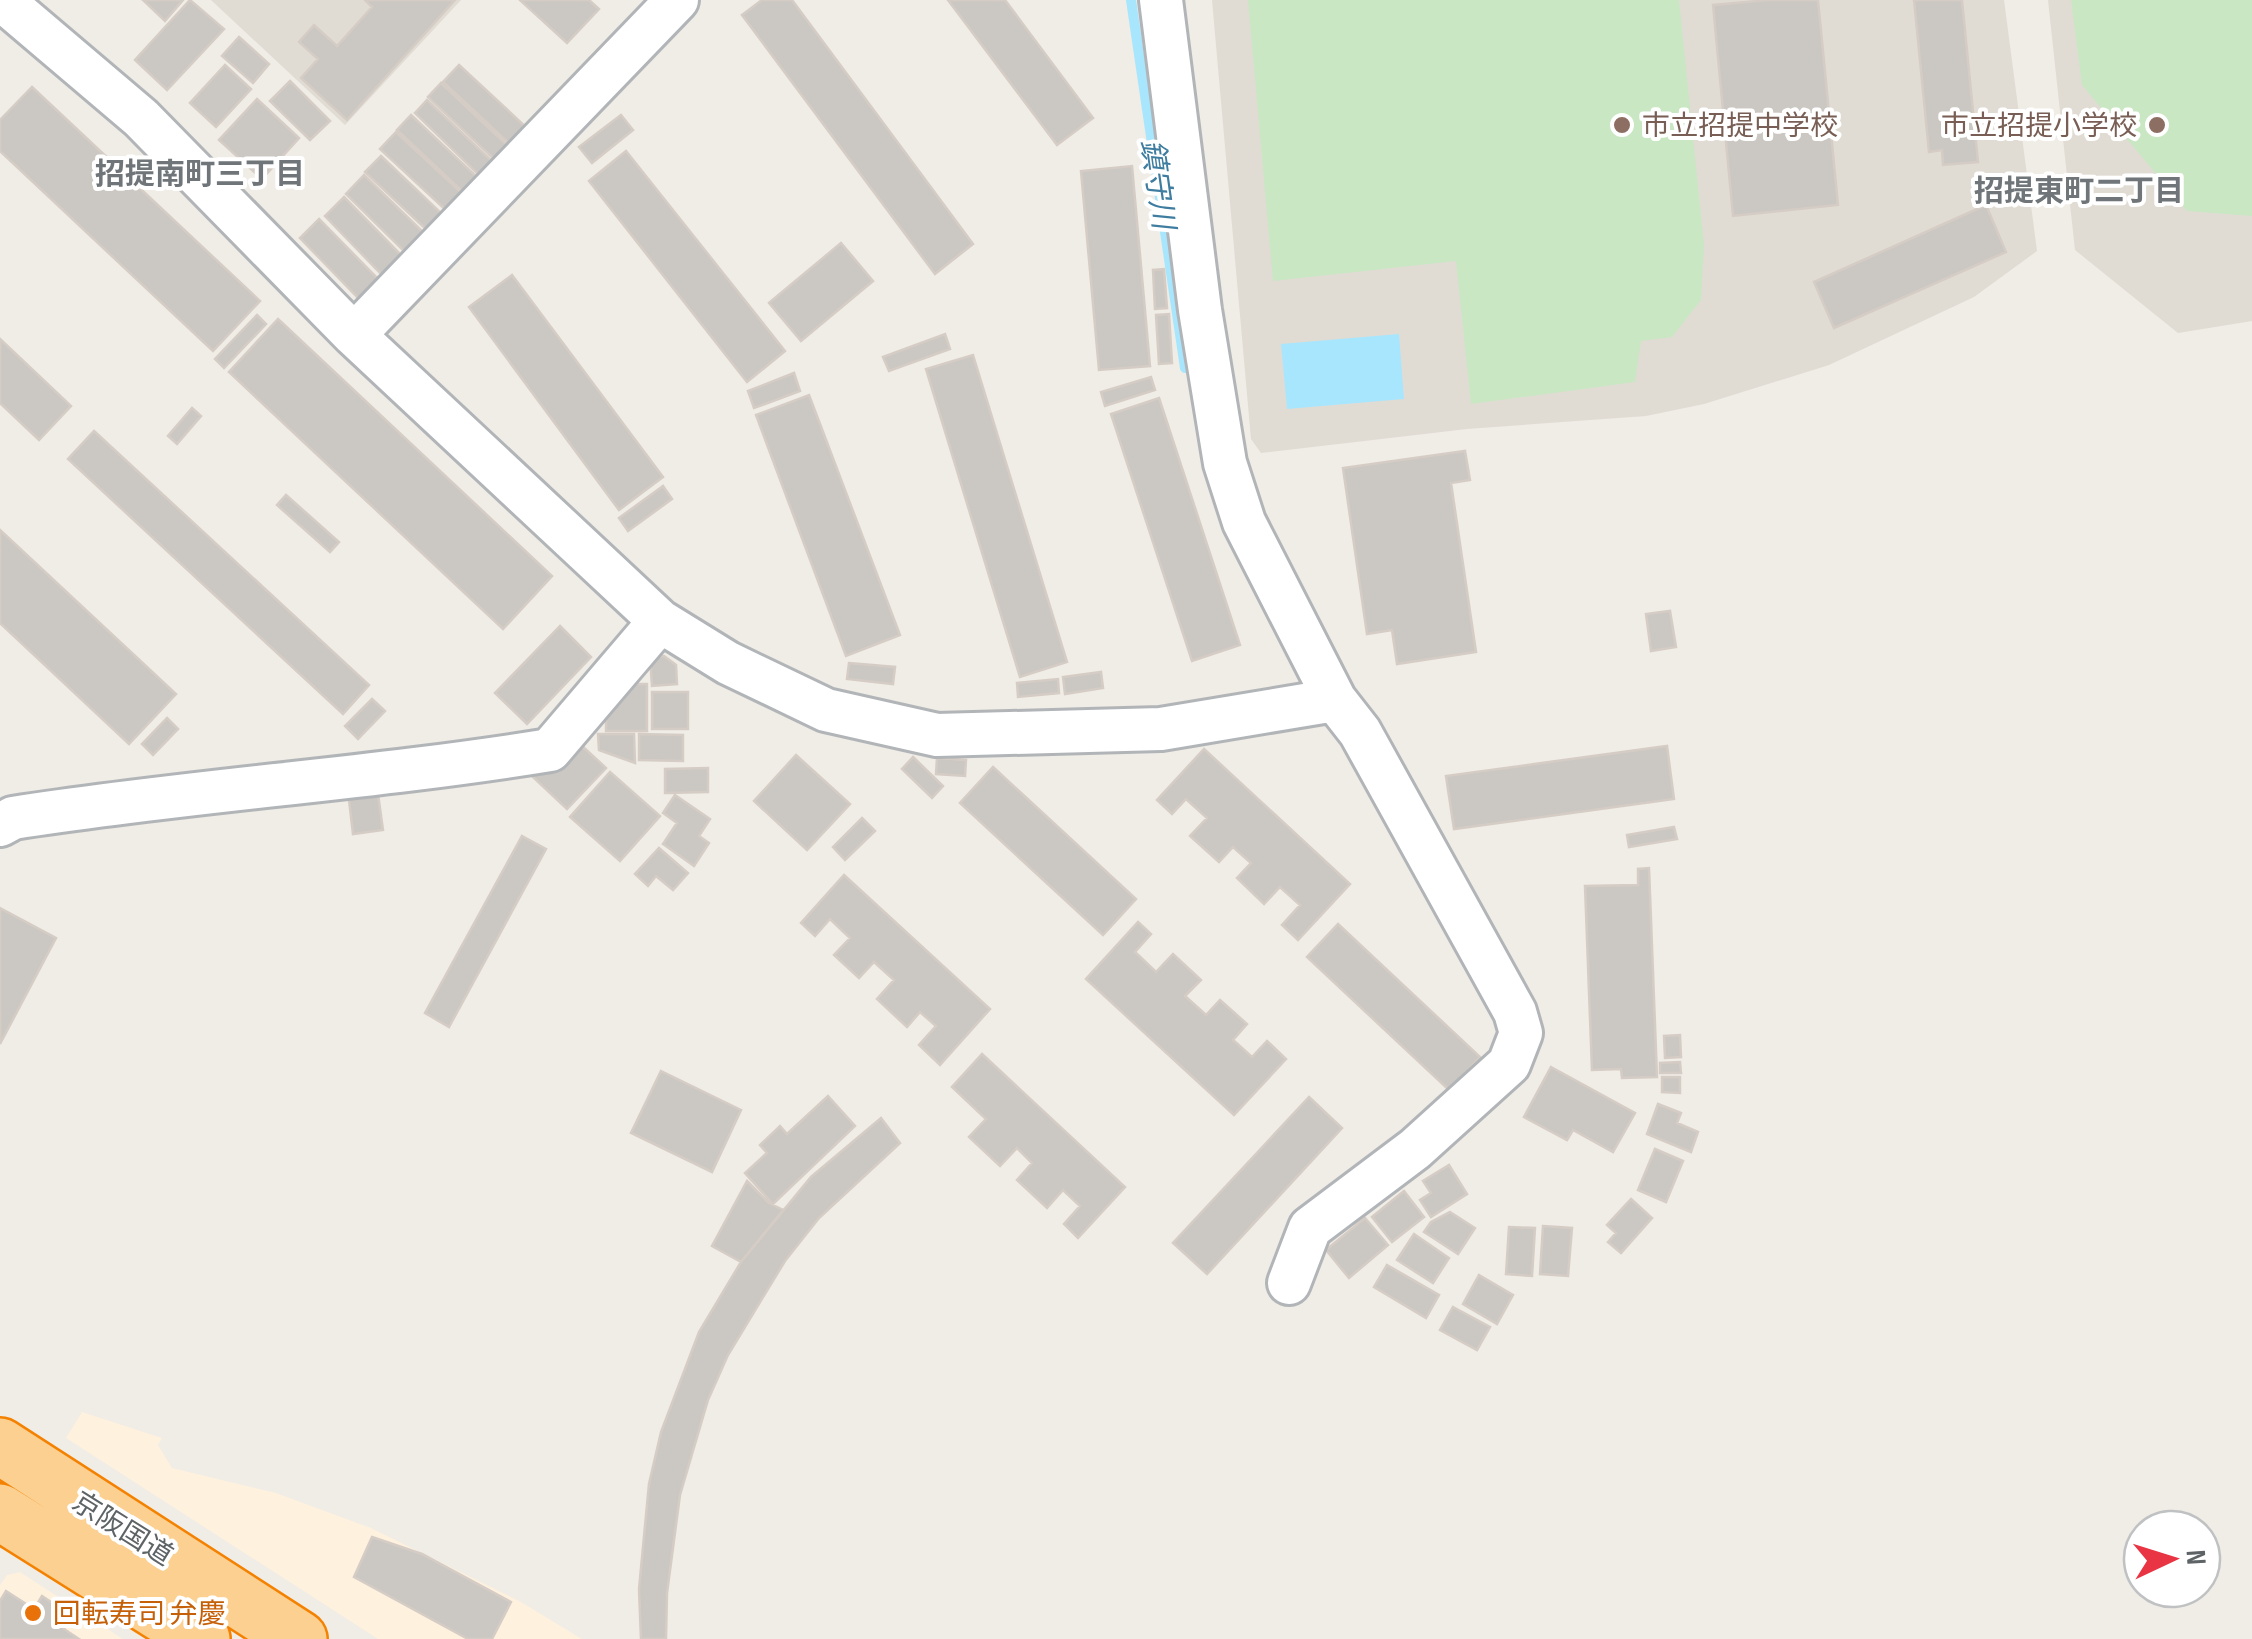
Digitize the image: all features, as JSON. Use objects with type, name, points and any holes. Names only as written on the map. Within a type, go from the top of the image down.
[{"type":"highway","name":"京阪国道","points":[[0,1446],[300,1639]]},
{"type":"highway","name":"京阪国道","points":[[4,1525],[202,1639]]},
{"type":"street","points":[[2,0],[141,118],[354,335],[660,621],[728,663],[826,710],[937,735],[1161,728],[1336,700]]},
{"type":"street","points":[[354,335],[677,0]]},
{"type":"street","points":[[1161,0],[1200,310],[1225,463],[1244,522],[1336,700],[1360,732],[1515,1012],[1520,1033],[1509,1064],[1415,1149],[1310,1228],[1288,1283]]},
{"type":"street","points":[[0,825],[13,818],[150,798],[264,788],[550,750],[660,621]]},
{"type":"shaded area","points":[[211,0],[461,0],[345,125]]},
{"type":"shaded area","name":"市立招提中学校","points":[[1212,0],[2004,0],[2037,251],[1974,297],[1829,365],[1704,404],[1646,416],[1467,429],[1261,453],[1251,439]]},
{"type":"shaded area","name":"市立招提小学校","points":[[2048,0],[2252,0],[2252,321],[2178,333],[2075,250]]},
{"type":"shaded area","points":[[82,1412],[162,1438],[158,1445],[172,1468],[276,1493],[371,1528],[521,1602],[582,1639],[378,1639],[66,1438]]},
{"type":"shaded area","points":[[20,1572],[123,1639],[0,1639],[0,1585],[7,1575]]},
{"type":"green space","points":[[1248,0],[1679,0],[1704,245],[1701,300],[1672,337],[1641,341],[1635,382],[1471,404],[1456,261],[1273,281]]},
{"type":"green space","points":[[2071,0],[2252,0],[2252,216],[2187,211],[2082,85]]},
{"type":"water","points":[[1399,334],[1404,399],[1287,409],[1281,344]]},
{"type":"building","points":[[143,0],[183,0],[165,21]]},
{"type":"building","points":[[190,0],[224,29],[167,90],[135,60]]},
{"type":"building","points":[[365,0],[455,0],[347,120],[301,78],[318,59],[299,42],[314,25],[337,46],[372,7]]},
{"type":"building","points":[[520,0],[589,0],[599,9],[567,43]]},
{"type":"building","points":[[762,0],[792,0],[973,244],[935,274],[742,15]]},
{"type":"building","points":[[948,0],[1005,0],[1093,118],[1057,145]]},
{"type":"building","points":[[1818,0],[1838,205],[1733,216],[1713,5]]},
{"type":"building","points":[[1914,0],[1962,0],[1978,162],[1943,165],[1942,150],[1929,152]]},
{"type":"building","points":[[239,37],[269,64],[253,83],[222,56]]},
{"type":"building","points":[[225,65],[251,89],[216,127],[190,103]]},
{"type":"building","points":[[459,65],[528,129],[513,147],[443,82]]},
{"type":"building","points":[[290,81],[330,121],[310,140],[270,101]]},
{"type":"building","points":[[441,83],[509,147],[496,161],[428,97]]},
{"type":"building","points":[[32,87],[260,301],[213,351],[0,151],[0,120]]},
{"type":"building","points":[[257,99],[299,138],[262,179],[219,140]]},
{"type":"building","points":[[427,100],[494,163],[481,177],[415,113]]},
{"type":"building","points":[[411,115],[479,179],[465,194],[397,130]]},
{"type":"building","points":[[621,115],[633,130],[592,163],[579,147]]},
{"type":"building","points":[[396,132],[465,196],[449,213],[380,149]]},
{"type":"building","points":[[626,151],[785,351],[747,382],[589,181]]},
{"type":"building","points":[[381,156],[444,216],[429,232],[365,172]]},
{"type":"building","points":[[1132,166],[1150,366],[1099,370],[1081,171]]},
{"type":"building","points":[[364,175],[426,235],[407,254],[346,194]]},
{"type":"building","points":[[344,197],[404,258],[384,277],[325,216]]},
{"type":"building","points":[[1986,205],[2006,252],[1834,328],[1814,282]]},
{"type":"building","points":[[319,219],[382,283],[362,302],[300,238]]},
{"type":"building","points":[[841,243],[873,281],[801,341],[769,303]]},
{"type":"building","points":[[1164,269],[1167,308],[1155,309],[1153,270]]},
{"type":"building","points":[[512,275],[663,477],[619,510],[469,307]]},
{"type":"building","points":[[1169,314],[1172,363],[1159,364],[1156,315]]},
{"type":"building","points":[[257,315],[266,324],[224,368],[215,359]]},
{"type":"building","points":[[278,319],[552,576],[503,629],[229,372]]},
{"type":"building","points":[[945,334],[950,349],[889,371],[883,357]]},
{"type":"building","points":[[0,339],[71,406],[39,440],[0,403]]},
{"type":"building","points":[[973,355],[1067,662],[1020,677],[926,369]]},
{"type":"building","points":[[794,373],[800,391],[754,408],[748,391]]},
{"type":"building","points":[[1151,377],[1155,390],[1105,406],[1101,392]]},
{"type":"building","points":[[809,395],[900,635],[846,656],[756,415]]},
{"type":"building","points":[[1159,398],[1240,645],[1192,661],[1111,414]]},
{"type":"building","points":[[192,408],[201,416],[177,444],[168,436]]},
{"type":"building","points":[[94,431],[369,685],[343,714],[68,459]]},
{"type":"building","points":[[1465,451],[1470,480],[1451,483],[1476,652],[1397,664],[1392,630],[1367,634],[1343,468]]},
{"type":"building","points":[[663,486],[672,499],[628,531],[619,518]]},
{"type":"building","points":[[286,495],[339,542],[330,552],[277,505]]},
{"type":"building","points":[[0,530],[176,694],[129,744],[0,623]]},
{"type":"building","points":[[1670,611],[1676,647],[1651,651],[1646,614]]},
{"type":"building","points":[[560,626],[591,657],[527,724],[495,693]]},
{"type":"building","points":[[664,656],[676,665],[677,684],[652,686],[650,657]]},
{"type":"building","points":[[849,663],[895,667],[893,684],[847,679]]},
{"type":"building","points":[[1101,672],[1103,688],[1065,694],[1063,677]]},
{"type":"building","points":[[1058,679],[1059,693],[1018,697],[1017,683]]},
{"type":"building","points":[[627,684],[647,684],[647,731],[606,731],[606,705]]},
{"type":"building","points":[[652,692],[688,692],[688,729],[652,729]]},
{"type":"building","points":[[372,699],[385,711],[358,739],[345,726]]},
{"type":"building","points":[[167,718],[178,729],[153,755],[142,744]]},
{"type":"building","points":[[598,734],[634,734],[635,763],[599,750]]},
{"type":"building","points":[[639,734],[683,735],[683,761],[639,760]]},
{"type":"building","points":[[581,745],[606,768],[567,809],[533,777],[556,754]]},
{"type":"building","points":[[1667,746],[1674,799],[1454,829],[1446,776]]},
{"type":"building","points":[[1204,749],[1350,884],[1298,940],[1282,925],[1300,905],[1280,887],[1264,904],[1237,878],[1251,863],[1233,847],[1219,862],[1190,836],[1207,818],[1186,799],[1172,814],[1157,800]]},
{"type":"building","points":[[796,755],[850,804],[807,850],[754,801]]},
{"type":"building","points":[[913,757],[943,786],[932,798],[902,769]]},
{"type":"building","points":[[937,758],[966,760],[965,776],[936,774]]},
{"type":"building","points":[[993,767],[1136,899],[1103,935],[960,803]]},
{"type":"building","points":[[708,768],[708,792],[665,793],[665,769]]},
{"type":"building","points":[[610,772],[660,816],[620,861],[570,817]]},
{"type":"building","points":[[377,787],[383,830],[353,834],[348,791]]},
{"type":"building","points":[[675,795],[710,819],[699,836],[709,843],[694,866],[663,844],[677,823],[663,813]]},
{"type":"building","points":[[862,818],[875,831],[845,860],[833,847]]},
{"type":"building","points":[[1674,827],[1677,839],[1629,847],[1627,835]]},
{"type":"building","points":[[522,836],[546,849],[449,1027],[425,1013]]},
{"type":"building","points":[[659,848],[688,873],[673,890],[656,876],[648,886],[635,874]]},
{"type":"building","points":[[1649,868],[1657,1077],[1622,1078],[1621,1069],[1592,1070],[1585,886],[1638,885],[1638,869]]},
{"type":"building","points":[[844,875],[990,1009],[940,1065],[919,1045],[936,1026],[920,1012],[907,1027],[877,999],[894,980],[874,962],[859,978],[834,955],[850,938],[830,919],[815,936],[801,923]]},
{"type":"building","points":[[0,908],[56,938],[0,1044]]},
{"type":"building","points":[[1138,922],[1151,934],[1135,952],[1156,972],[1173,954],[1201,980],[1185,996],[1206,1015],[1220,1000],[1247,1024],[1233,1040],[1252,1057],[1267,1041],[1286,1059],[1234,1115],[1086,979]]},
{"type":"building","points":[[1338,924],[1480,1057],[1449,1090],[1307,957]]},
{"type":"building","points":[[1680,1035],[1681,1057],[1665,1058],[1664,1036]]},
{"type":"building","points":[[982,1054],[1125,1187],[1078,1238],[1064,1224],[1080,1206],[1063,1190],[1047,1208],[1017,1180],[1032,1163],[1017,1148],[1000,1166],[969,1137],[986,1119],[952,1087]]},
{"type":"building","points":[[1680,1062],[1681,1073],[1660,1073],[1660,1063]]},
{"type":"building","points":[[1551,1067],[1635,1113],[1613,1152],[1573,1130],[1567,1140],[1524,1117]]},
{"type":"building","points":[[661,1071],[741,1110],[712,1172],[631,1133]]},
{"type":"building","points":[[1662,1077],[1680,1077],[1680,1093],[1662,1092]]},
{"type":"building","points":[[828,1096],[855,1126],[773,1204],[745,1173],[767,1153],[760,1145],[780,1126],[787,1134]]},
{"type":"building","points":[[1309,1097],[1342,1128],[1207,1274],[1173,1243]]},
{"type":"building","points":[[1658,1104],[1681,1113],[1677,1123],[1698,1132],[1691,1152],[1647,1134]]},
{"type":"building","points":[[881,1118],[900,1143],[819,1218],[785,1261],[728,1355],[708,1400],[680,1495],[667,1593],[666,1639],[641,1639],[639,1589],[649,1484],[661,1432],[699,1332],[741,1262],[811,1177]]},
{"type":"building","points":[[1655,1149],[1683,1161],[1666,1202],[1638,1190]]},
{"type":"building","points":[[1449,1165],[1467,1194],[1431,1217],[1420,1200],[1431,1193],[1423,1181]]},
{"type":"building","points":[[747,1181],[769,1203],[783,1210],[741,1262],[712,1246]]},
{"type":"building","points":[[1404,1191],[1424,1217],[1392,1242],[1372,1217]]},
{"type":"building","points":[[1631,1199],[1652,1218],[1621,1253],[1608,1242],[1616,1233],[1607,1225]]},
{"type":"building","points":[[1450,1212],[1475,1228],[1458,1254],[1424,1232],[1431,1222]]},
{"type":"building","points":[[1365,1218],[1388,1245],[1349,1278],[1326,1250]]},
{"type":"building","points":[[1543,1226],[1572,1228],[1568,1276],[1540,1274]]},
{"type":"building","points":[[1509,1227],[1535,1228],[1532,1276],[1506,1274]]},
{"type":"building","points":[[1414,1234],[1449,1258],[1433,1283],[1397,1260]]},
{"type":"building","points":[[1387,1265],[1439,1295],[1426,1318],[1374,1287]]},
{"type":"building","points":[[1479,1275],[1513,1295],[1497,1324],[1463,1304]]},
{"type":"building","points":[[1453,1307],[1490,1327],[1477,1350],[1440,1330]]},
{"type":"building","points":[[372,1537],[422,1554],[511,1602],[492,1639],[468,1639],[354,1577]]},
{"type":"building","name":"回転寿司 弁慶","points":[[6,1591],[34,1609],[42,1596],[72,1616],[64,1629],[79,1639],[0,1639],[0,1601]]},
{"type":"waterway","name":"鎮守川","points":[[1131,0],[1185,368]]},
{"type":"place","name":"市立招提中学校","points":[[1622,125]]},
{"type":"place","name":"市立招提小学校","points":[[2157,125]]},
{"type":"place","name":"回転寿司 弁慶","points":[[33,1613]]},
{"type":"district","name":"招提南町三丁目","points":[[200,174]]},
{"type":"district","name":"招提東町二丁目","points":[[2079,191]]}]
